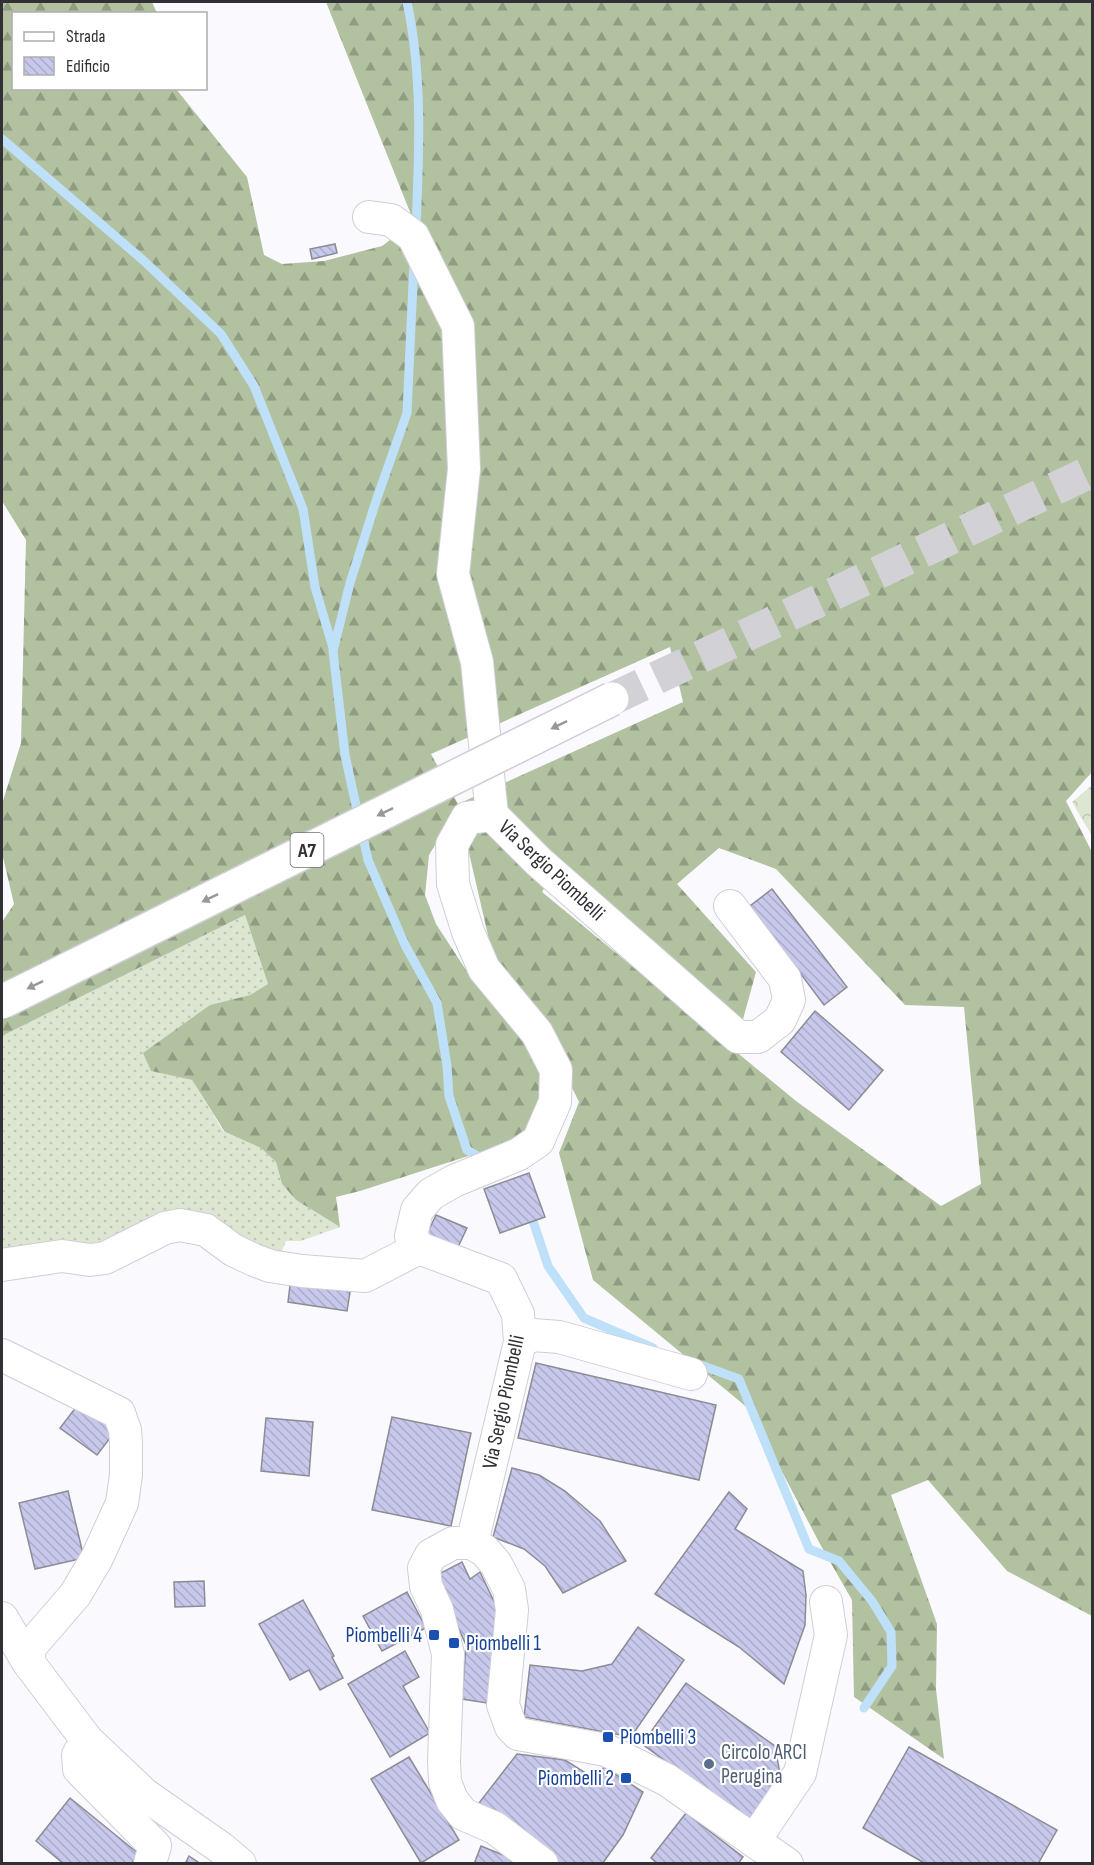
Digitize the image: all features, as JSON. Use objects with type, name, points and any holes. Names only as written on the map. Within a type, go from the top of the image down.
[{"type":"highway","name":"A7","points":[[2,1002],[612,699]]},
{"type":"street","points":[[369,217],[391,220],[413,236],[458,326],[464,469],[453,574],[477,662],[492,815]]},
{"type":"street","name":"Via Sergio Piombelli","points":[[472,1543],[520,1342],[518,1314],[501,1279],[419,1248],[411,1236],[417,1210],[431,1194],[454,1180],[519,1154],[538,1141],[555,1102],[556,1070],[537,1034],[484,969],[468,932],[453,884],[452,845],[467,818],[492,815],[539,862],[738,1037],[758,1037],[780,1020],[789,1000],[785,979],[730,906]]},
{"type":"street","points":[[2,1264],[62,1256],[90,1260],[105,1258],[165,1228],[180,1225],[206,1230],[233,1250],[254,1260],[270,1266],[302,1271],[365,1276],[419,1248]]},
{"type":"street","points":[[520,1342],[533,1335],[560,1336],[691,1374]]},
{"type":"street","points":[[2,1355],[119,1413],[125,1430],[126,1475],[122,1503],[97,1558],[75,1595],[30,1647],[28,1662]]},
{"type":"street","points":[[542,1863],[495,1828],[463,1814],[452,1800],[445,1782],[448,1654],[437,1610],[426,1586],[424,1568],[431,1555],[453,1543],[472,1543],[490,1557],[508,1588],[512,1610],[503,1705],[511,1727],[518,1734],[606,1750],[667,1780],[787,1863]]},
{"type":"street","points":[[754,1841],[800,1773],[831,1635],[826,1602]]},
{"type":"street","points":[[2,1618],[28,1662],[87,1740],[144,1794],[240,1863]]},
{"type":"street","points":[[87,1740],[78,1755],[79,1769],[155,1846],[150,1863]]},
{"type":"green space","points":[[2,2],[152,2],[157,12],[12,12],[12,90],[177,90],[247,177],[264,255],[282,264],[324,261],[382,246],[414,222],[326,2],[1092,2],[1092,772],[1066,801],[1092,852],[1092,1616],[1007,1571],[928,1480],[891,1495],[937,1624],[936,1689],[944,1759],[854,1697],[852,1600],[749,1409],[593,1280],[559,1153],[579,1102],[546,1034],[493,957],[458,805],[429,855],[425,895],[436,924],[466,970],[525,1042],[540,1071],[544,1105],[527,1137],[336,1197],[340,1227],[296,1200],[282,1184],[276,1162],[261,1148],[225,1132],[192,1080],[151,1071],[143,1053],[210,1005],[250,995],[268,984],[245,915],[2,1036],[2,922],[14,904],[2,853],[2,804],[21,743],[26,540],[2,501]],"holes":[[[670,647],[683,702],[458,804],[431,754]],[[719,848],[776,869],[905,1005],[964,1007],[981,1184],[941,1206],[796,1101],[542,892],[559,862],[742,1023],[756,972],[677,884]]]},
{"type":"green space","points":[[1092,785],[1092,836],[1072,802]]},
{"type":"green space","points":[[245,915],[268,984],[250,995],[210,1005],[152,1071],[192,1080],[224,1132],[261,1148],[276,1162],[282,1184],[296,1200],[340,1227],[301,1241],[286,1241],[279,1258],[209,1221],[102,1249],[2,1255],[2,1036]]},
{"type":"building","points":[[335,244],[337,253],[312,259],[310,249]]},
{"type":"building","points":[[772,889],[847,987],[824,1005],[750,906]]},
{"type":"building","points":[[815,1011],[883,1070],[849,1110],[781,1052]]},
{"type":"building","points":[[529,1173],[545,1217],[500,1233],[484,1189]]},
{"type":"building","points":[[436,1215],[467,1228],[458,1247],[427,1234]]},
{"type":"building","points":[[291,1277],[351,1286],[347,1311],[288,1302]]},
{"type":"building","points":[[536,1363],[716,1405],[699,1480],[518,1438]]},
{"type":"building","points":[[80,1402],[117,1429],[97,1455],[60,1428]]},
{"type":"building","points":[[392,1417],[471,1433],[451,1526],[372,1510]]},
{"type":"building","points":[[266,1418],[313,1422],[309,1476],[261,1471]]},
{"type":"building","points":[[512,1468],[539,1475],[565,1491],[600,1521],[626,1561],[563,1593],[545,1566],[524,1549],[493,1537]]},
{"type":"building","points":[[68,1491],[84,1558],[35,1569],[19,1503]]},
{"type":"building","points":[[729,1492],[747,1509],[735,1529],[803,1571],[806,1595],[805,1625],[784,1684],[739,1647],[655,1594]]},
{"type":"building","points":[[462,1562],[470,1579],[480,1572],[500,1614],[487,1703],[462,1699],[466,1645],[435,1576]]},
{"type":"building","points":[[204,1581],[205,1606],[175,1607],[174,1582]]},
{"type":"building","points":[[407,1592],[426,1628],[382,1651],[363,1616]]},
{"type":"building","points":[[303,1600],[334,1656],[332,1657],[343,1678],[320,1690],[309,1670],[290,1680],[259,1624]]},
{"type":"building","points":[[638,1627],[684,1660],[631,1737],[524,1717],[530,1665],[582,1671],[612,1664]]},
{"type":"building","points":[[405,1651],[419,1677],[403,1686],[430,1733],[390,1757],[348,1684]]},
{"type":"building","points":[[686,1683],[775,1746],[780,1774],[750,1822],[642,1744]]},
{"type":"building","points":[[909,1747],[1057,1830],[1038,1864],[926,1864],[863,1828]]},
{"type":"building","points":[[517,1754],[565,1760],[595,1779],[604,1767],[643,1792],[623,1835],[602,1864],[559,1864],[479,1803]]},
{"type":"building","points":[[409,1757],[459,1840],[421,1863],[371,1779]]},
{"type":"building","points":[[70,1798],[139,1854],[131,1864],[64,1864],[36,1841]]},
{"type":"building","points":[[686,1813],[743,1857],[738,1864],[658,1864],[651,1858]]},
{"type":"building","points":[[481,1846],[525,1864],[474,1864]]},
{"type":"building","points":[[189,1856],[201,1864],[185,1864]]},
{"type":"waterway","points":[[407,2],[418,87],[419,144],[416,229]]},
{"type":"waterway","points":[[2,139],[144,261],[221,334],[254,386],[303,509],[315,587],[333,648]]},
{"type":"waterway","points":[[414,261],[407,413],[350,583],[333,651],[345,755],[368,860],[405,945],[437,1003],[447,1066],[449,1096],[467,1150],[484,1160]]},
{"type":"waterway","points":[[530,1212],[548,1266],[584,1318],[653,1348]]},
{"type":"waterway","points":[[695,1363],[739,1379],[809,1549],[839,1561],[872,1601],[891,1632],[892,1666],[864,1708]]},
{"type":"tunnel","points":[[612,699],[1092,471]]},
{"type":"place","name":"Piombelli 4","points":[[434,1635]]},
{"type":"place","name":"Piombelli 1","points":[[454,1643]]},
{"type":"place","name":"Piombelli 3","points":[[608,1737]]},
{"type":"place","name":"Circolo ARCI Perugina","points":[[709,1764]]},
{"type":"place","name":"Piombelli 2","points":[[626,1778]]}]
